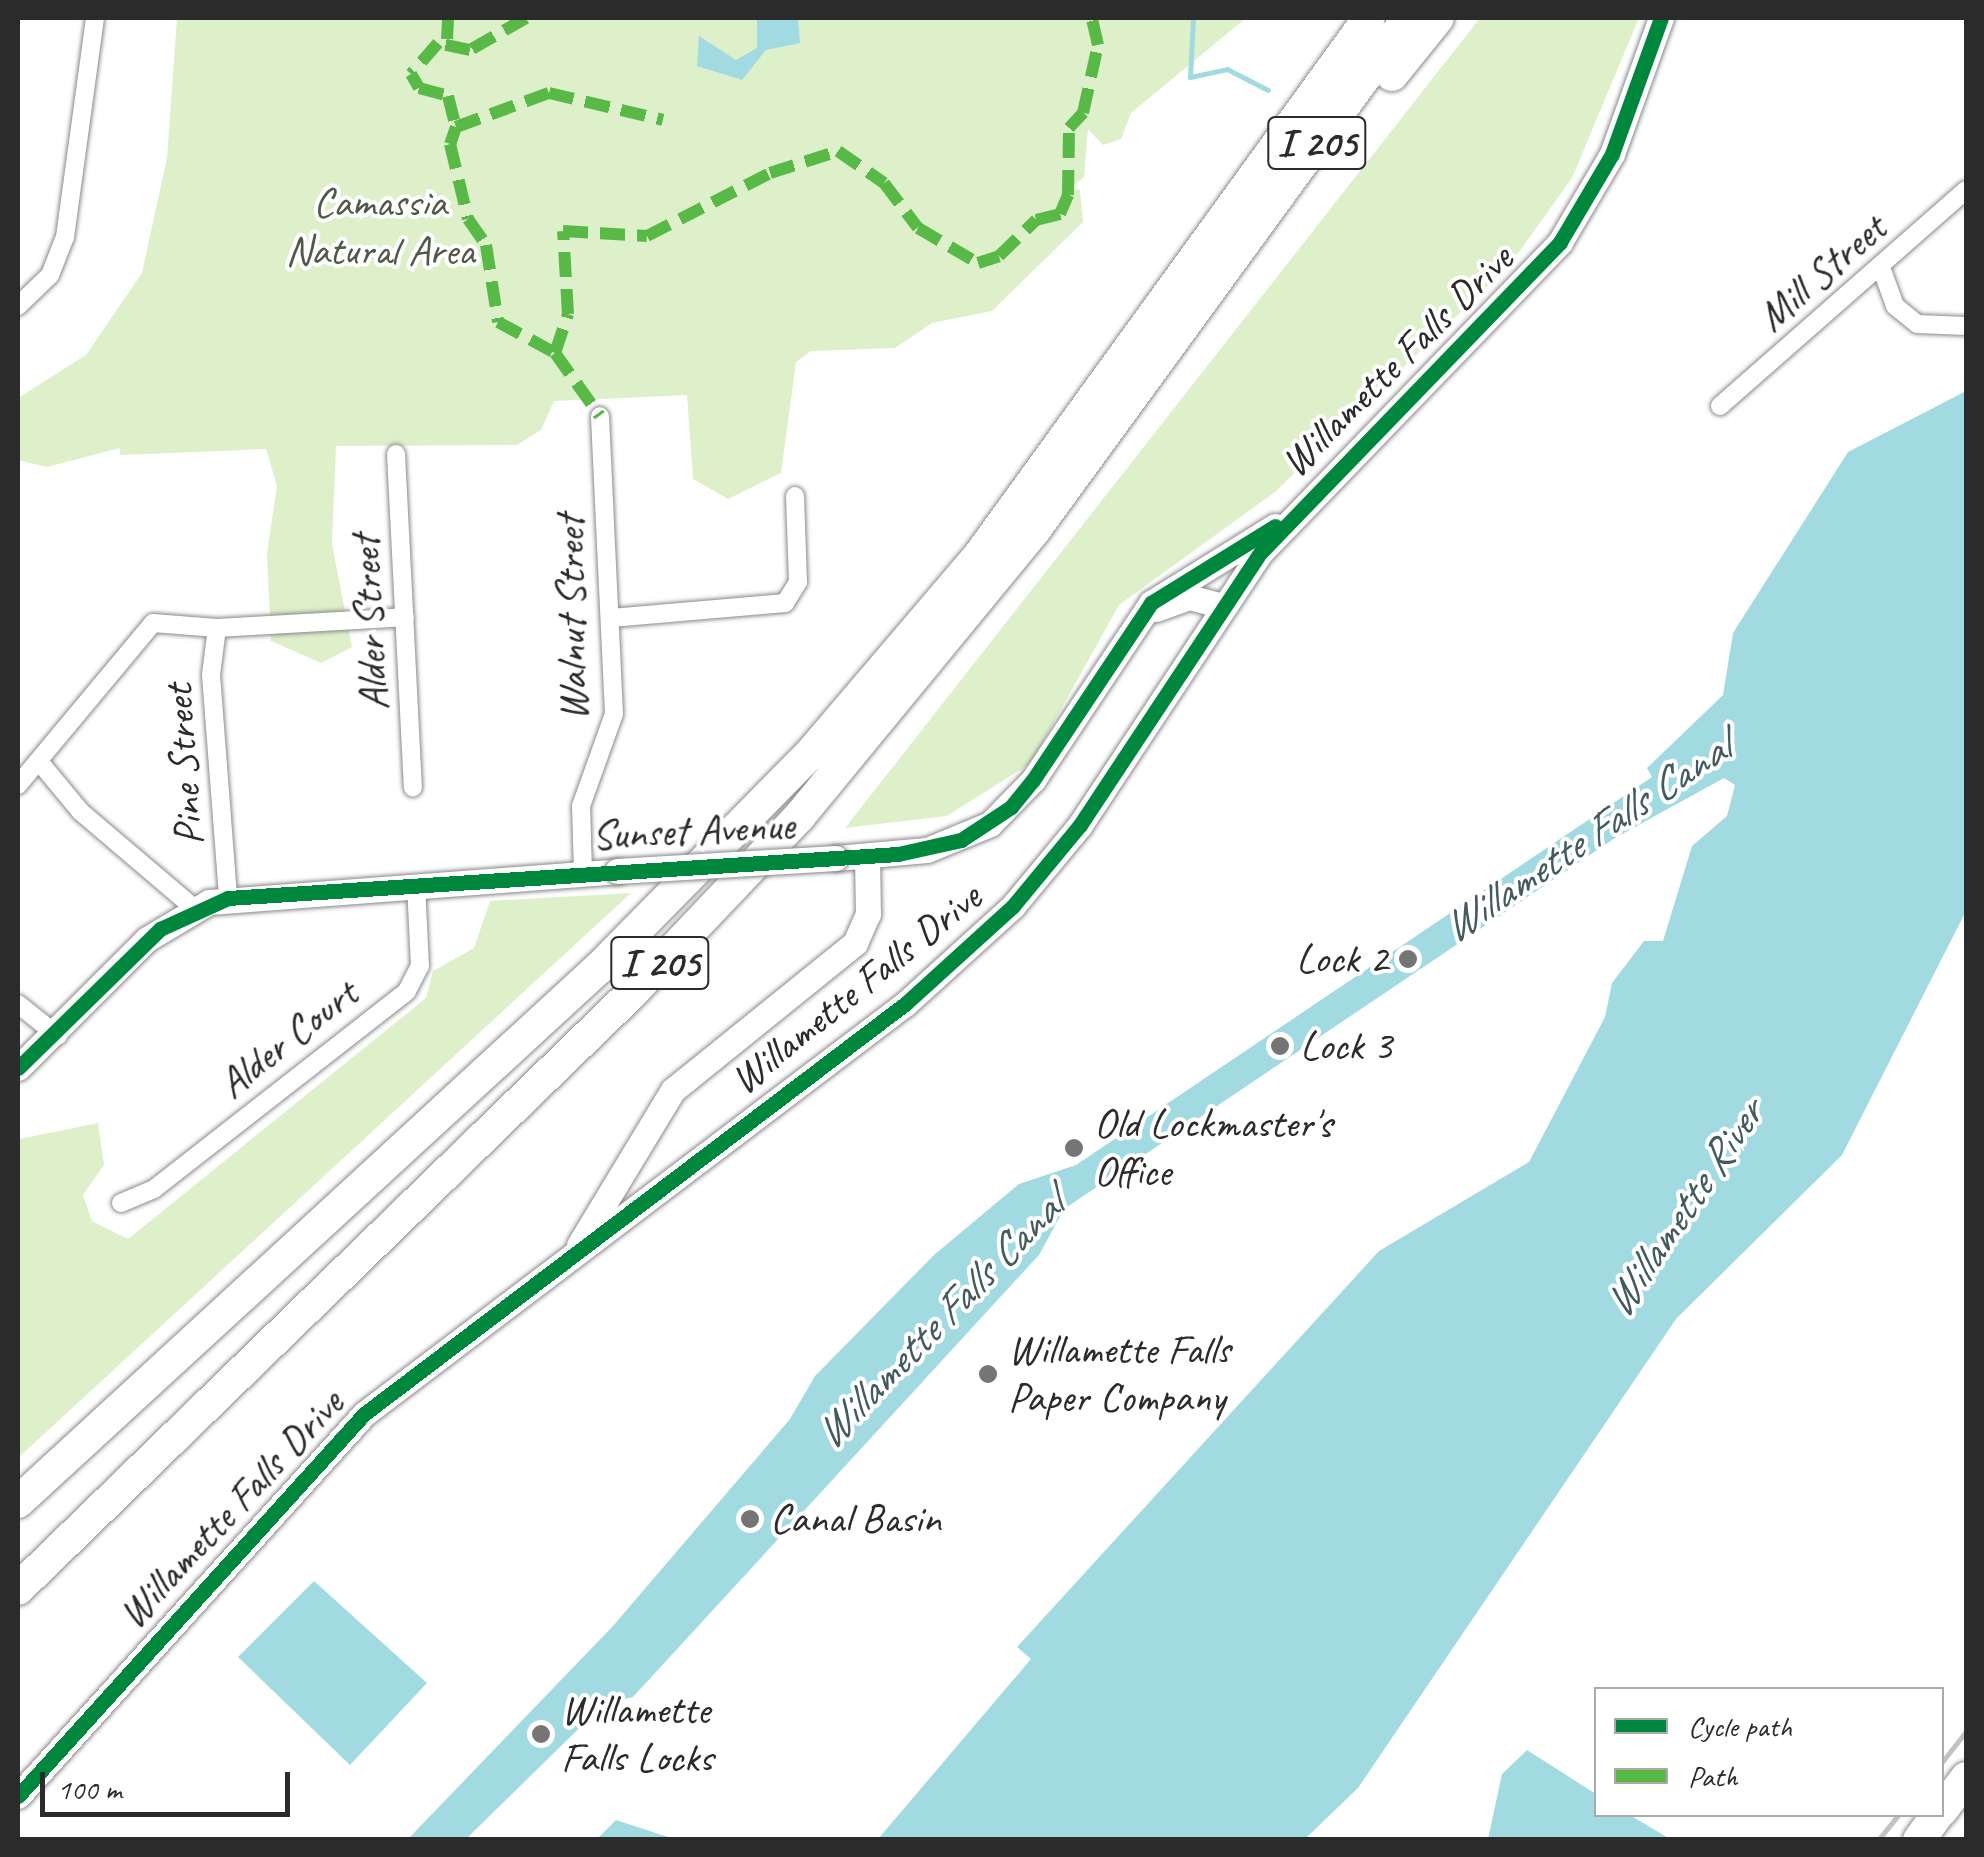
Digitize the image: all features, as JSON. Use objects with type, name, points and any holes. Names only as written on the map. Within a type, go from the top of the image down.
[{"type":"highway","name":"I 205","points":[[18,1502],[599,968],[811,754],[981,553],[1369,18]]},
{"type":"highway","name":"I 205","points":[[18,1589],[633,992],[799,817],[934,661],[1227,269],[1408,18]]},
{"type":"highway","points":[[1227,269],[1438,18]]},
{"type":"highway","points":[[1944,1807],[1966,1778]]},
{"type":"highway","points":[[1919,1840],[1936,1817]]},
{"type":"main road","name":"Willamette Falls Drive","points":[[18,1796],[364,1414],[986,934],[1080,825],[1219,604],[1293,516],[1560,242],[1612,154],[1660,18]]},
{"type":"main road","name":"Sunset Avenue","points":[[18,1068],[58,1036],[130,955],[195,909],[228,898],[867,856],[961,840],[1011,807],[1138,616],[1293,516]]},
{"type":"main road","points":[[1138,616],[1189,597],[1219,604]]},
{"type":"main road","points":[[577,1250],[673,1090],[860,936],[867,856]]},
{"type":"street","points":[[18,306],[50,276],[66,237],[96,18]]},
{"type":"street","name":"Mill Street","points":[[1720,406],[1882,270],[1966,190]]},
{"type":"street","points":[[1882,270],[1895,306],[1916,324],[1966,326]]},
{"type":"street","name":"Walnut Street","points":[[582,872],[581,806],[612,737],[611,618],[600,416]]},
{"type":"street","name":"Alder Street","points":[[396,454],[413,788]]},
{"type":"street","points":[[611,618],[776,609],[792,593],[795,496]]},
{"type":"street","points":[[18,785],[42,764],[152,622],[217,628],[404,617]]},
{"type":"street","name":"Pine Street","points":[[217,628],[211,675],[228,898]]},
{"type":"street","points":[[42,764],[82,812],[195,909]]},
{"type":"street","name":"Alder Court","points":[[121,1202],[154,1189],[407,991],[420,966],[416,884]]},
{"type":"street","points":[[18,1004],[58,1036]]},
{"type":"green space","name":"Camassia Natural Area","points":[[177,18],[1246,18],[1131,113],[1121,139],[1103,145],[1088,129],[1084,177],[1071,188],[1080,190],[1083,222],[992,311],[932,323],[895,348],[811,351],[796,362],[781,473],[728,499],[693,479],[687,395],[554,401],[541,430],[517,445],[336,446],[332,544],[352,647],[321,663],[271,641],[267,553],[277,486],[266,449],[120,455],[120,448],[47,467],[18,460],[18,398],[86,355],[142,273],[167,158]]},
{"type":"green space","points":[[1480,18],[1639,18],[1572,178],[1511,263],[1275,492],[1119,605],[1031,763],[947,816],[845,828]]},
{"type":"green space","points":[[631,893],[18,1458],[19,1139],[98,1123],[104,1165],[83,1195],[92,1221],[128,1239],[426,998],[433,971],[474,948],[490,901]]},
{"type":"water","points":[[757,18],[798,18],[800,43],[766,50],[742,80],[697,66],[699,36],[736,60],[757,48]]},
{"type":"water","points":[[1966,391],[1966,911],[1842,1155],[1676,1319],[1358,1788],[1305,1839],[878,1839],[1031,1659],[1017,1647],[1379,1251],[1529,1162],[1605,1017],[1612,983],[1644,941],[1663,941],[1692,846],[1727,816],[1735,785],[1724,778],[1615,838],[1064,1209],[1039,1255],[633,1697],[604,1704],[466,1839],[408,1839],[613,1626],[790,1419],[815,1376],[934,1255],[1019,1184],[1076,1165],[1652,777],[1647,768],[1723,695],[1733,633],[1848,452]]},
{"type":"water","points":[[314,1581],[427,1683],[350,1765],[238,1657]]},
{"type":"water","points":[[1527,1750],[1594,1793],[1594,1817],[1633,1817],[1670,1839],[1488,1839],[1502,1774]]},
{"type":"water","points":[[616,1820],[665,1836],[678,1839],[597,1839]]},
{"type":"waterway","points":[[1193,18],[1190,77],[1227,69],[1268,90]]},
{"type":"railway","points":[[1944,1759],[1966,1731]]},
{"type":"railway","points":[[1878,1840],[1897,1817]]},
{"type":"marked path","points":[[447,39],[448,18]]},
{"type":"marked path","points":[[526,18],[470,50],[438,43],[411,74],[419,88],[448,96],[456,127],[450,144],[468,219],[486,245],[498,322],[555,353],[600,416]]},
{"type":"marked path","points":[[555,353],[568,314],[563,231],[647,236],[770,173],[838,151],[884,183],[918,228],[978,263],[999,256],[1036,220],[1060,214],[1068,195],[1069,128],[1083,113],[1098,45],[1092,18]]},
{"type":"marked path","points":[[456,127],[549,93],[663,120]]},
{"type":"cycle path","points":[[18,1796],[364,1414],[905,1004],[1013,906],[1080,825],[1261,552],[1560,242],[1612,154],[1661,18]]},
{"type":"cycle path","points":[[18,1068],[160,929],[228,898],[898,854],[961,840],[1011,807],[1033,780],[1151,603],[1275,526]]},
{"type":"place","name":"Lock 2","points":[[1408,959]]},
{"type":"place","name":"Lock 3","points":[[1280,1046]]},
{"type":"place","name":"Old Lockmaster's Office","points":[[1074,1148]]},
{"type":"place","name":"Willamette Falls Paper Company","points":[[988,1374]]},
{"type":"place","name":"Canal Basin","points":[[750,1519]]},
{"type":"place","name":"Willamette Falls Locks","points":[[541,1734]]},
{"type":"water label","name":"Willamette Falls Canal","points":[[1586,838]]},
{"type":"water label","name":"Willamette River","points":[[1683,1209]]},
{"type":"water label","name":"Willamette Falls Canal","points":[[939,1320]]}]
